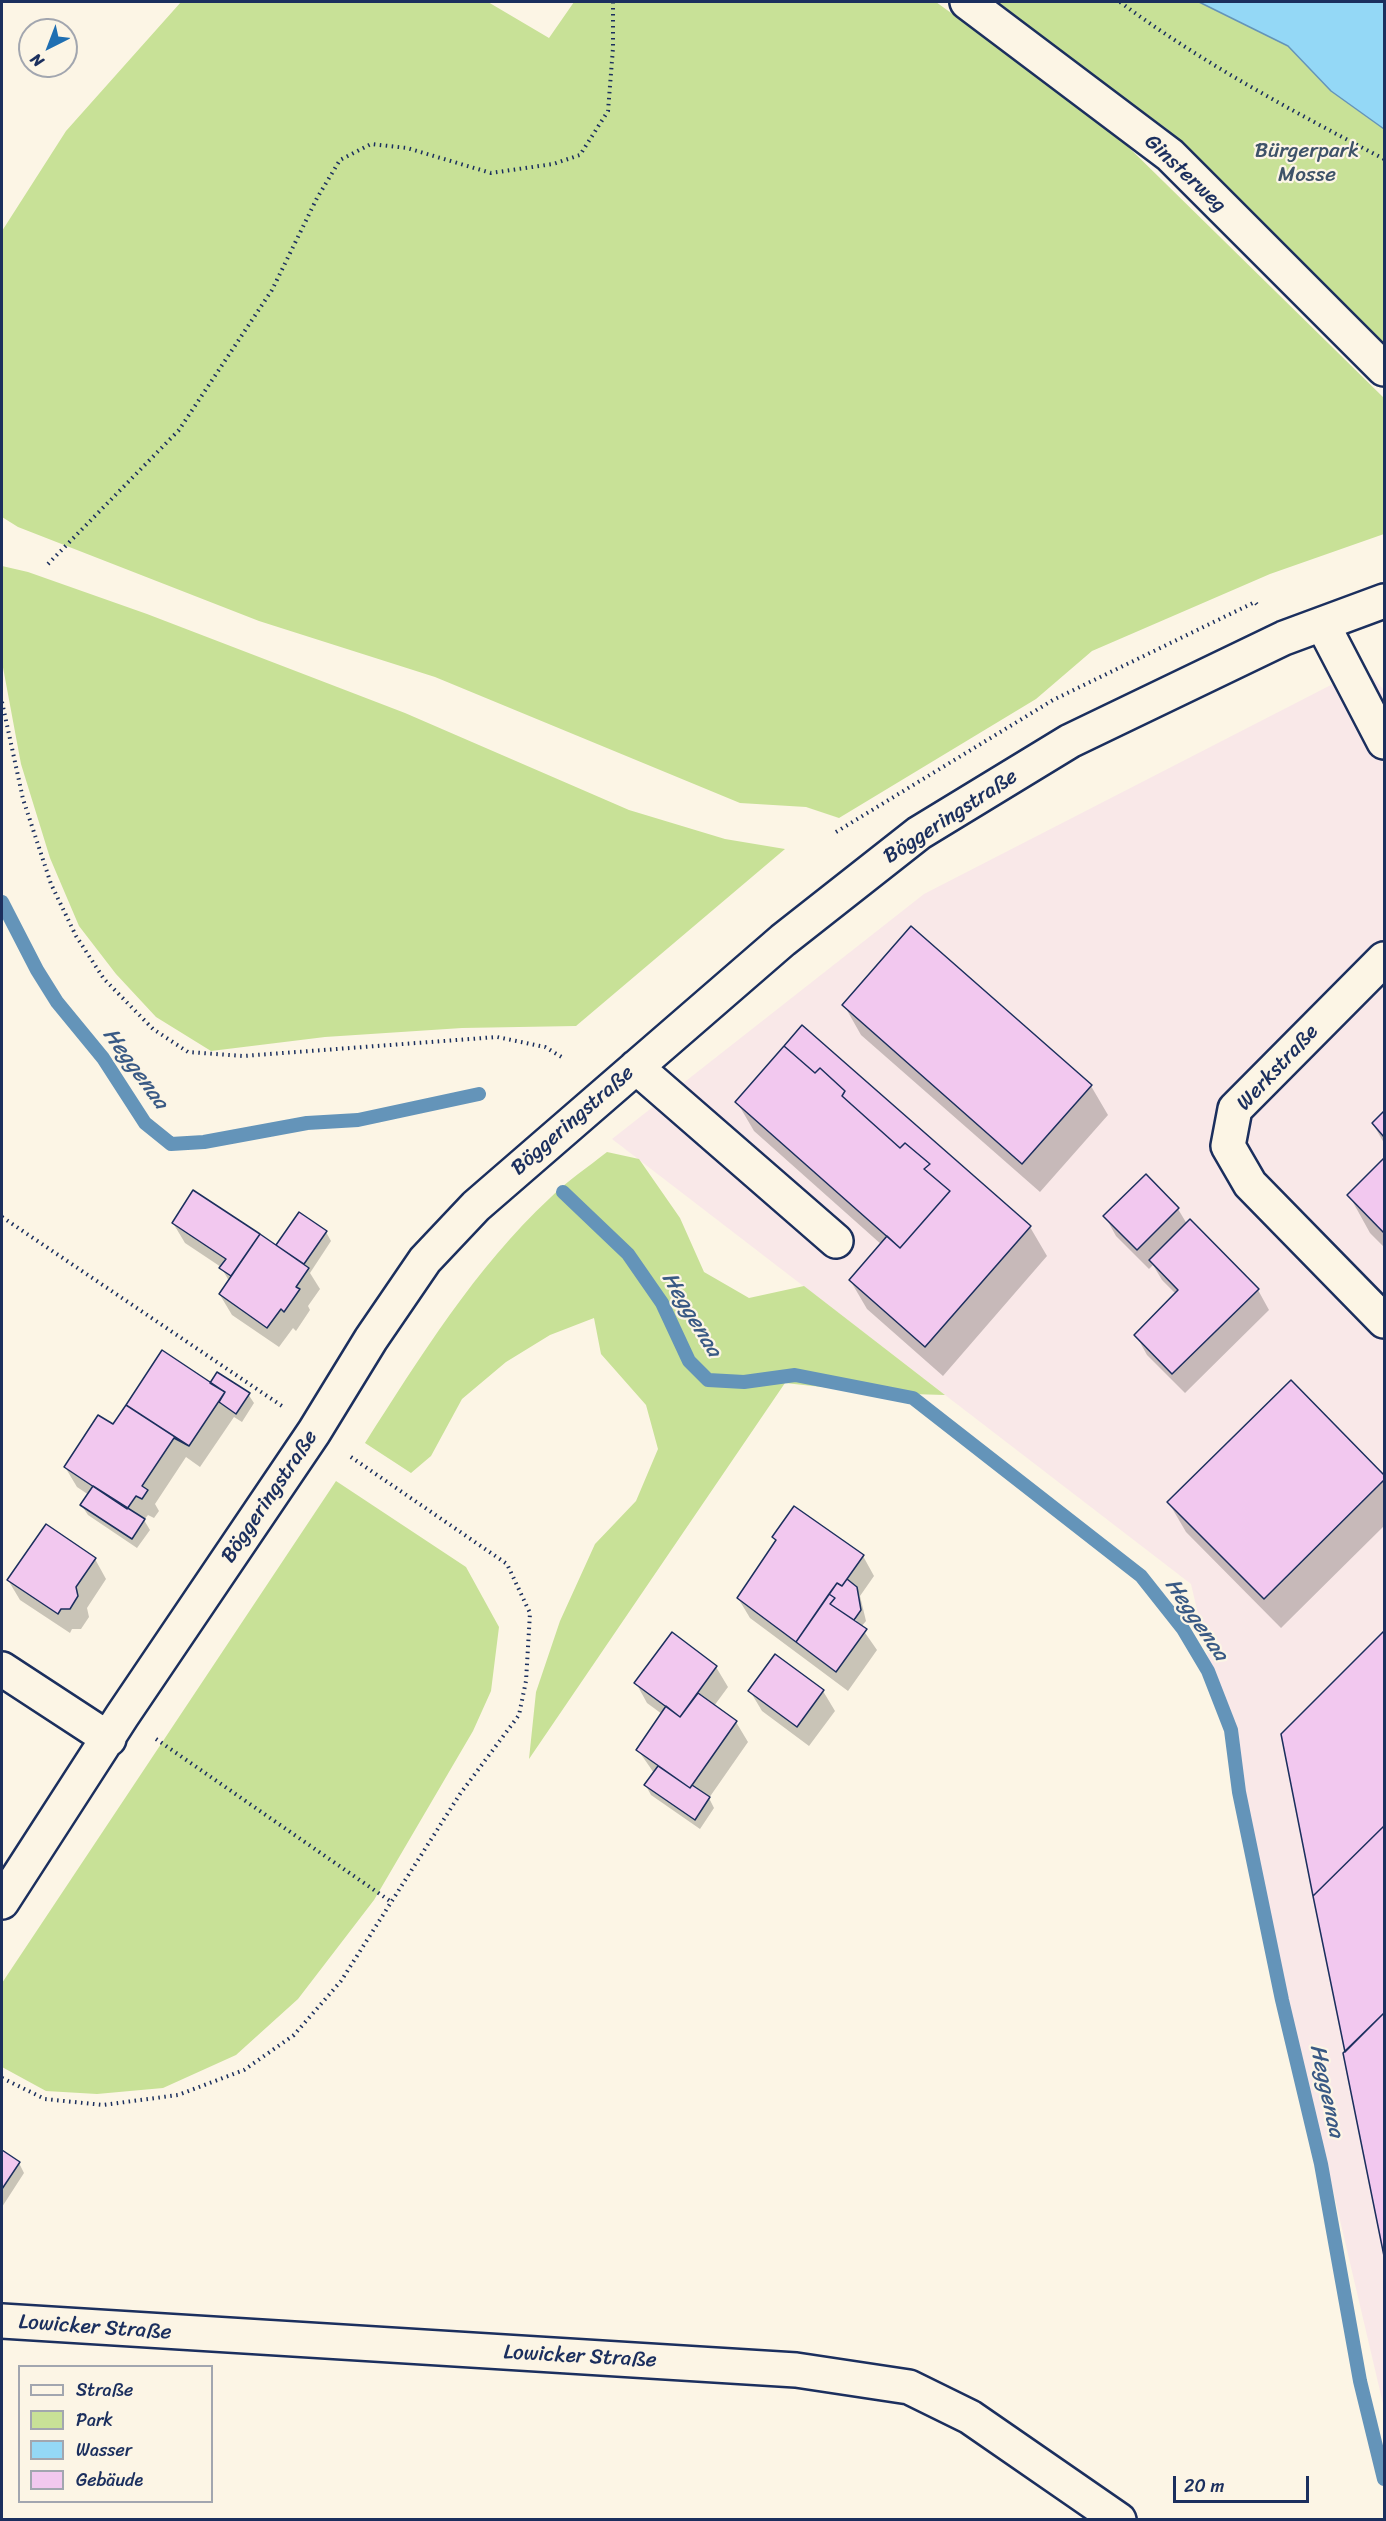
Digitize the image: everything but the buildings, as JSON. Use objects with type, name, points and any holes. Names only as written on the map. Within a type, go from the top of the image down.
[{"type":"street","name":"Ginsterweg","points":[[967,2],[1170,155],[1384,369]]},
{"type":"street","name":"Böggeringstraße","points":[[2,1902],[116,1727],[314,1432],[371,1339],[425,1260],[476,1206],[783,940],[919,833],[1070,741],[1284,638],[1384,601]]},
{"type":"street","points":[[1323,625],[1384,742]]},
{"type":"street","name":"Werkstraße","points":[[1384,959],[1235,1108],[1228,1146],[1250,1184],[1384,1321]]},
{"type":"street","points":[[636,1067],[836,1241]]},
{"type":"street","points":[[2,1669],[116,1727]]},
{"type":"street","name":"Lowicker Straße","points":[[2,2321],[796,2370],[909,2387],[970,2417],[1119,2520]]},
{"type":"path","points":[[48,564],[179,430],[272,290],[317,198],[340,160],[371,144],[407,148],[490,173],[553,164],[580,154],[608,111],[613,48],[613,2]]},
{"type":"path","points":[[1120,2],[1159,30],[1319,124],[1384,159]]},
{"type":"path","points":[[2,702],[23,798],[51,884],[76,936],[104,980],[153,1029],[188,1052],[243,1056],[497,1037],[545,1047],[565,1059]]},
{"type":"path","points":[[2,1217],[270,1396],[314,1432],[507,1564],[530,1613],[526,1681],[519,1715],[460,1794],[341,1981],[294,2035],[244,2070],[178,2095],[103,2104],[45,2099],[2,2079]]},
{"type":"path","points":[[116,1727],[390,1901]]},
{"type":"shaded area","points":[[1364,668],[1384,690],[1384,2408],[1191,1584],[612,1139],[924,894]]},
{"type":"green space","points":[[181,2],[488,2],[549,38],[574,2],[936,2],[1108,127],[1384,398],[1384,534],[1270,574],[1092,651],[1036,699],[839,818],[806,807],[740,803],[435,677],[259,621],[18,527],[2,517],[2,231],[66,131]]},
{"type":"green space","name":"Bürgerpark Mosse","points":[[994,2],[1199,2],[1288,46],[1331,91],[1384,129],[1384,344],[1167,129]]},
{"type":"green space","points":[[2,566],[28,572],[147,614],[405,713],[629,810],[725,839],[785,849],[576,1026],[462,1028],[325,1037],[211,1051],[156,1017],[116,974],[79,926],[50,858],[21,764],[2,662]]},
{"type":"green space","points":[[607,1152],[639,1159],[680,1218],[704,1272],[749,1298],[804,1286],[945,1395],[878,1393],[785,1383],[529,1759],[536,1692],[560,1621],[595,1544],[636,1501],[658,1449],[646,1405],[601,1354],[594,1318],[550,1335],[506,1362],[462,1399],[431,1456],[411,1473],[365,1443],[450,1314],[497,1254],[557,1192]]},
{"type":"green space","points":[[336,1481],[466,1567],[499,1627],[491,1691],[473,1731],[374,1900],[298,1999],[236,2055],[163,2088],[97,2094],[46,2091],[2,2067],[2,1983]]},
{"type":"water","points":[[1199,2],[1384,2],[1384,129],[1331,91],[1288,46]]},
{"type":"waterway","name":"Heggenaa","points":[[2,902],[37,970],[57,1002],[103,1058],[145,1123],[171,1144],[204,1142],[307,1123],[358,1120],[479,1094]]},
{"type":"waterway","name":"Heggenaa","points":[[563,1192],[628,1254],[662,1303],[689,1361],[708,1380],[744,1382],[795,1375],[913,1398],[1141,1576],[1183,1629],[1208,1671],[1231,1730],[1239,1792],[1282,2000],[1321,2164],[1360,2381],[1384,2479]]}]
